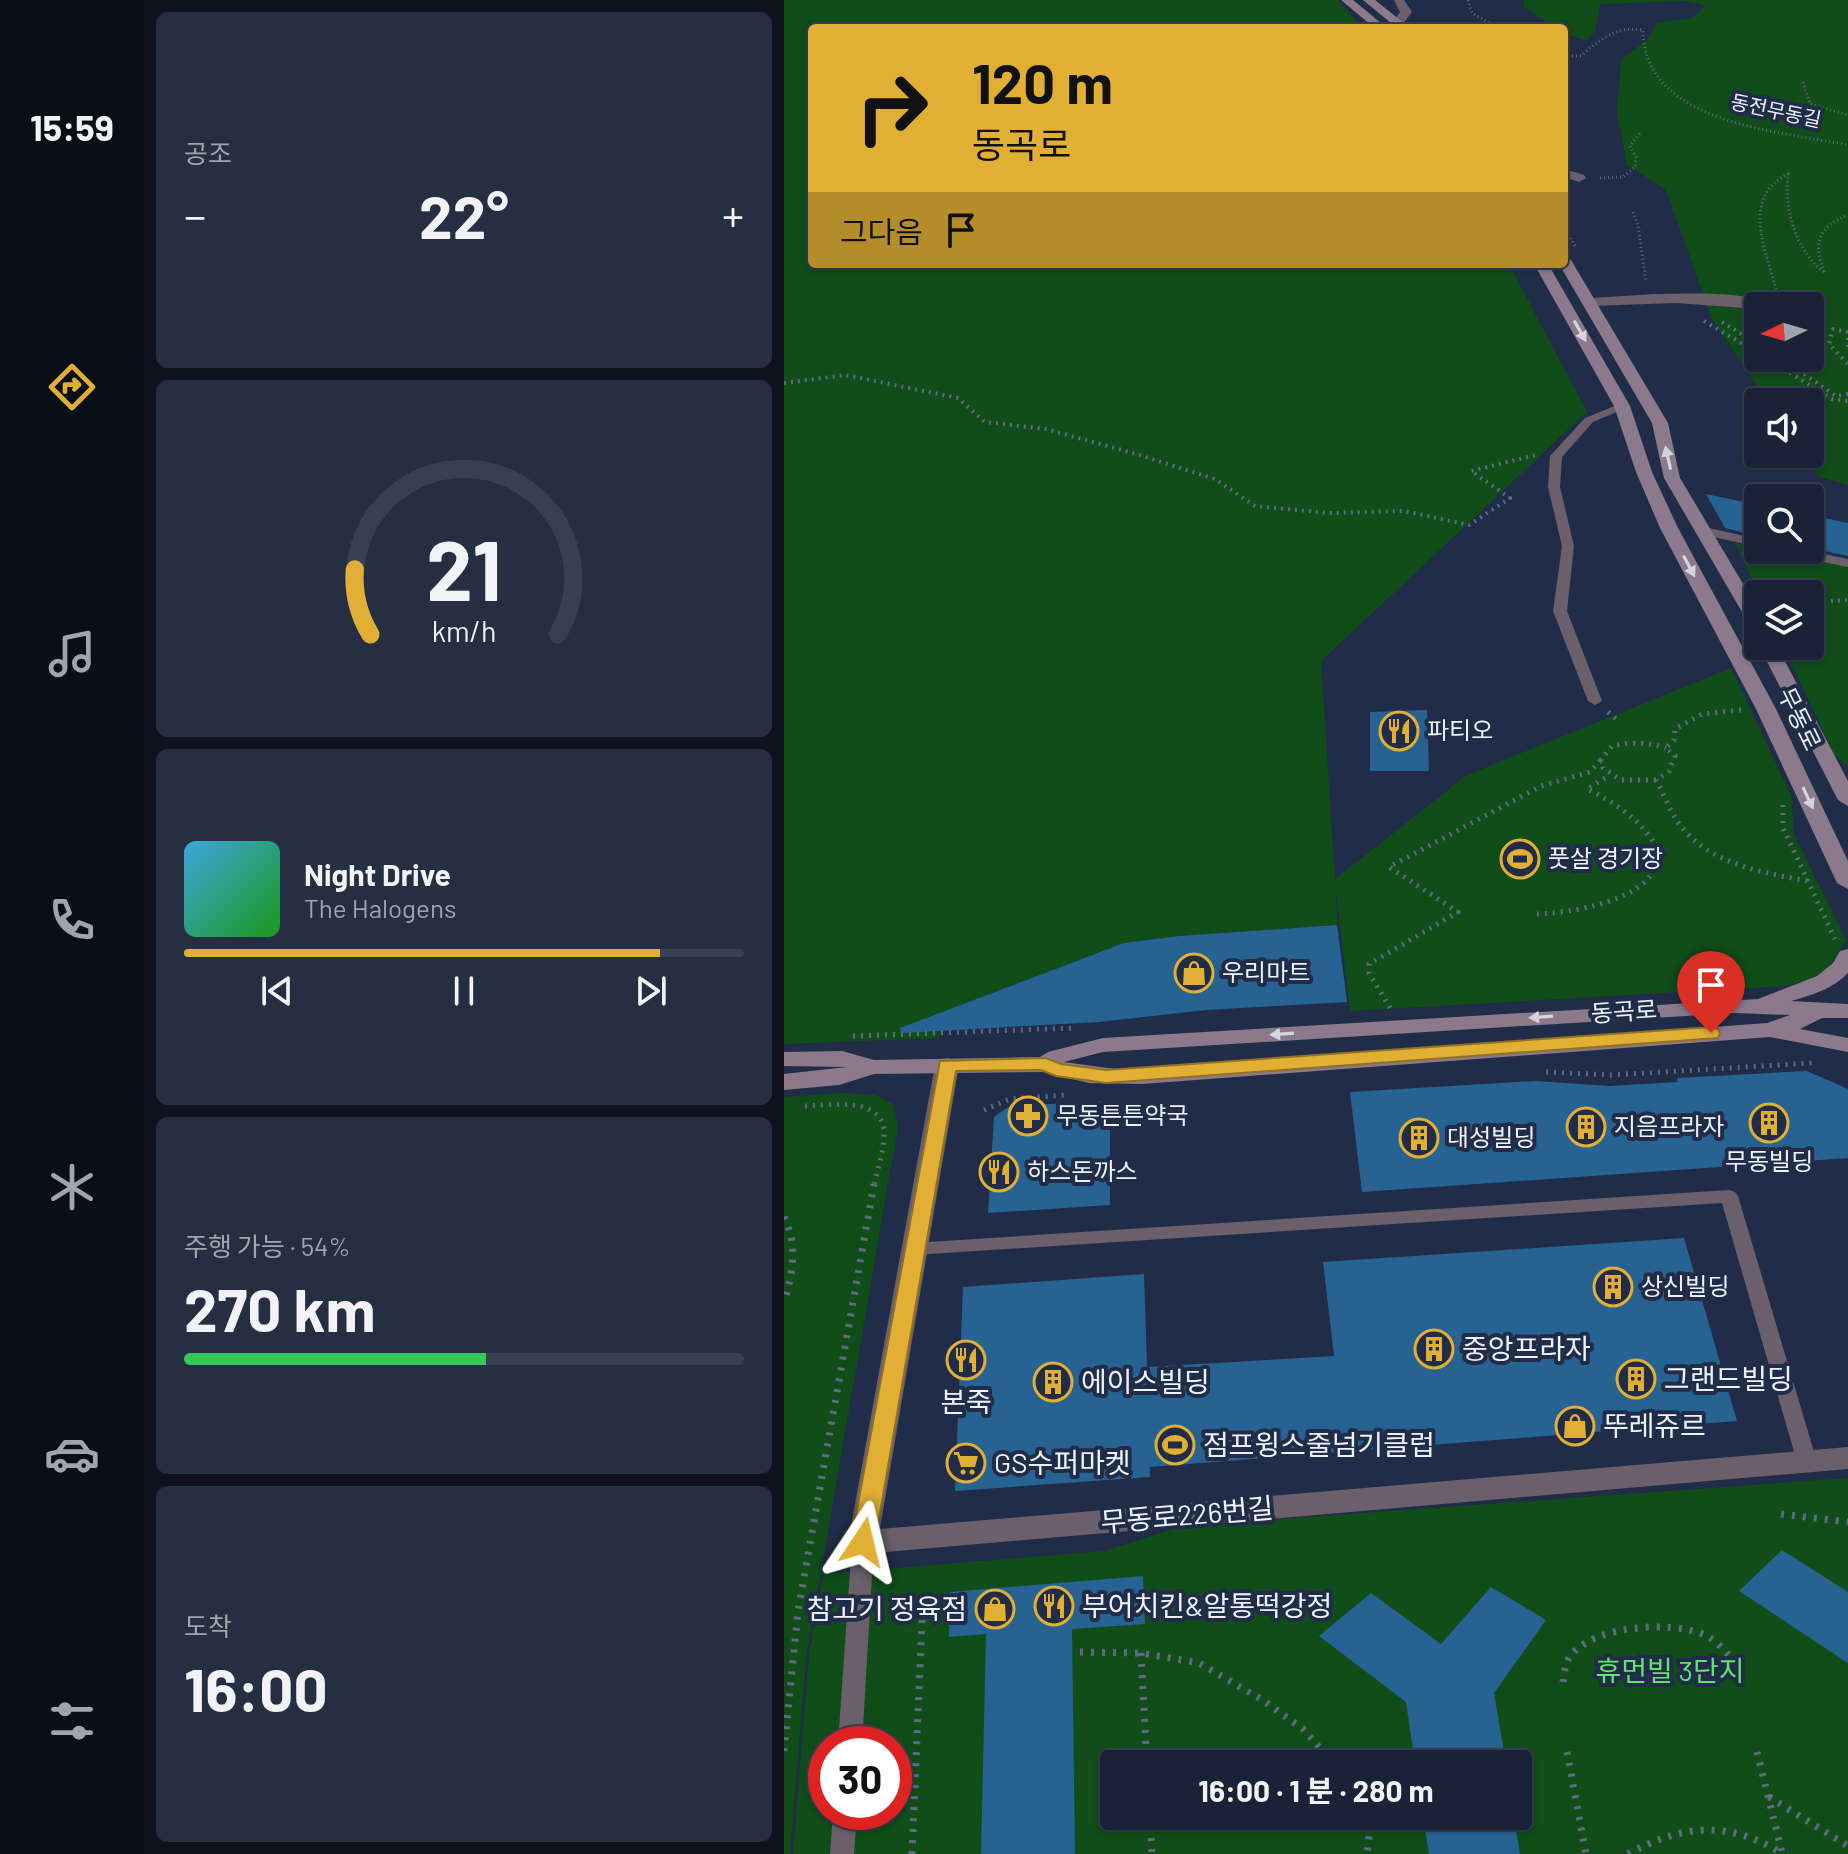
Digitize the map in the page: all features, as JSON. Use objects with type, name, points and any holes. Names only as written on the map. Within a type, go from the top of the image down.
[{"type":"main road","points":[[1346,0],[1376,24]]},
{"type":"main road","points":[[1368,0],[1400,24]]},
{"type":"main road","points":[[1568,266],[1660,423],[1672,478],[1744,601]]},
{"type":"main road","name":"무동로","points":[[1543,268],[1622,406],[1644,472],[1669,528],[1766,709],[1848,883]]},
{"type":"main road","name":"무동로","points":[[1775,660],[1848,800]]},
{"type":"main road","points":[[1758,1005],[1814,987],[1830,977],[1839,953]]},
{"type":"main road","name":"동곡로","points":[[1045,1064],[1056,1057],[1103,1045],[1758,1005],[1801,1008],[1814,1013]]},
{"type":"main road","points":[[1814,1013],[1848,1011]]},
{"type":"main road","name":"동곡로","points":[[784,1082],[839,1077],[873,1067],[947,1065],[1045,1064],[1056,1070],[1106,1077],[1767,1030],[1789,1025],[1814,1013]]},
{"type":"main road","points":[[1767,1030],[1848,1045]]},
{"type":"main road","name":"동곡로","points":[[784,1059],[842,1058],[873,1067]]},
{"type":"street","points":[[1399,0],[1406,12],[1401,24]]},
{"type":"street","points":[[1568,174],[1579,178]]},
{"type":"street","points":[[1591,302],[1716,297],[1744,302]]},
{"type":"street","points":[[863,1542],[947,1065]]},
{"type":"street","name":"무동로226번길","points":[[863,1542],[1848,1458]]},
{"type":"lane","points":[[1595,701],[1560,611],[1568,546],[1554,487],[1556,456],[1589,420],[1622,406]]},
{"type":"lane","points":[[1700,530],[1744,540]]},
{"type":"lane","points":[[1824,558],[1848,563]]},
{"type":"lane","points":[[914,1249],[1729,1196],[1807,1462]]},
{"type":"lane","points":[[851,1726],[863,1542]]},
{"type":"lane","points":[[842,1854],[844,1830]]},
{"type":"path","points":[[1468,0],[1472,13],[1491,24]]},
{"type":"path","name":"동전무동길","points":[[1568,56],[1587,54],[1601,38],[1629,28],[1643,30],[1643,49],[1668,90],[1709,115],[1848,145]]},
{"type":"path","name":"동전무동길","points":[[1803,82],[1810,104],[1848,115]]},
{"type":"path","points":[[1579,178],[1623,177],[1635,167],[1636,157],[1630,146],[1640,133]]},
{"type":"path","points":[[1777,292],[1760,220],[1762,200],[1777,177],[1788,174],[1785,194],[1798,235],[1814,267],[1825,273],[1817,250],[1817,239],[1822,229],[1833,220],[1848,215]]},
{"type":"path","points":[[1633,212],[1638,225],[1644,278],[1654,298]]},
{"type":"path","points":[[1848,332],[1833,329],[1829,344],[1848,364]]},
{"type":"path","points":[[1848,338],[1848,352]]},
{"type":"path","points":[[1789,372],[1832,399],[1848,401]]},
{"type":"path","points":[[1801,372],[1836,396],[1848,394]]},
{"type":"path","points":[[784,383],[846,375],[958,398],[985,422],[1046,429],[1136,454],[1215,479],[1255,506],[1329,513],[1404,511],[1469,525],[1510,498],[1471,471],[1536,455],[1546,446]]},
{"type":"path","points":[[1824,601],[1848,600]]},
{"type":"path","points":[[1735,696],[1748,723]]},
{"type":"path","points":[[1666,748],[1674,740],[1675,729],[1688,719],[1702,714],[1742,710]]},
{"type":"path","points":[[1379,1013],[1392,1012],[1369,973],[1369,964],[1458,912],[1389,867],[1541,786],[1590,772],[1612,746],[1646,743],[1666,748],[1675,756],[1670,772],[1656,780],[1633,782],[1610,775],[1603,768],[1601,760]]},
{"type":"path","points":[[1537,914],[1562,914],[1611,903],[1653,872],[1658,850],[1638,819],[1587,789],[1610,775]]},
{"type":"path","points":[[1656,780],[1674,816],[1698,845],[1715,855],[1763,873],[1808,881]]},
{"type":"path","points":[[1783,797],[1783,828],[1839,953]]},
{"type":"path","points":[[848,1037],[1083,1027]]},
{"type":"path","points":[[784,1751],[798,1611],[884,1130],[882,1121],[871,1109],[845,1104],[799,1107]]},
{"type":"path","points":[[784,1217],[789,1225],[793,1248],[792,1278],[784,1302]]},
{"type":"path","points":[[1781,1514],[1848,1522]]},
{"type":"path","points":[[912,1854],[923,1598]]},
{"type":"path","points":[[1563,1682],[1568,1658],[1590,1639],[1618,1632],[1672,1627],[1707,1636],[1733,1660]]},
{"type":"path","points":[[1080,1652],[1141,1653],[1199,1663],[1249,1691],[1303,1729],[1322,1750]]},
{"type":"path","points":[[1141,1653],[1146,1750]]},
{"type":"path","points":[[1567,1752],[1586,1854]]},
{"type":"path","points":[[1757,1752],[1782,1854]]},
{"type":"path","points":[[1768,1796],[1848,1846]]},
{"type":"path","points":[[1628,1854],[1658,1836],[1693,1829],[1730,1831],[1771,1845],[1782,1854]]},
{"type":"path","points":[[1151,1830],[1152,1854]]},
{"type":"path","points":[[1367,1830],[1367,1854]]},
{"type":"green space","points":[[784,0],[1338,0],[1359,24],[808,24],[808,268],[1511,268],[1587,412],[1321,661],[1335,879],[1467,775],[1731,668],[1791,795],[1794,834],[1846,940],[1822,972],[1785,986],[1350,1011],[1336,891],[1337,925],[1124,943],[945,1011],[939,1038],[784,1044]]},
{"type":"green space","points":[[1523,0],[1848,0],[1848,485],[1818,476],[1813,468],[1824,468],[1824,388],[1759,388],[1748,372],[1824,372],[1824,292],[1744,292],[1744,366],[1712,319],[1666,190],[1627,165],[1617,113],[1621,60],[1648,39],[1657,23],[1692,18],[1706,6],[1686,1],[1600,4],[1595,31],[1587,40],[1568,35],[1568,24],[1550,24],[1524,7]]},
{"type":"green space","points":[[1735,543],[1744,545],[1744,562]]},
{"type":"green space","points":[[1824,561],[1848,566],[1848,767],[1834,754],[1790,660],[1824,660],[1824,580],[1752,580],[1745,564],[1824,564]]},
{"type":"green space","points":[[842,1093],[875,1095],[893,1104],[898,1126],[806,1658],[790,1854],[784,1854],[784,1097]]},
{"type":"green space","name":"휴먼빌 3단지","points":[[1848,1478],[1848,1854],[793,1854],[809,1655],[823,1574],[1104,1551],[1184,1526]]},
{"type":"building","points":[[1706,494],[1744,502],[1744,533],[1725,528]]},
{"type":"building","points":[[1824,518],[1848,523],[1848,556],[1824,551]]},
{"type":"building","name":"파티오","points":[[1427,710],[1429,771],[1370,771],[1370,712]]},
{"type":"building","name":"우리마트","points":[[1337,925],[1347,1002],[1206,1010],[1099,1022],[901,1033],[900,1028],[1124,943]]},
{"type":"building","points":[[1807,1071],[1848,1089],[1848,1158],[1362,1192],[1350,1092],[1536,1081],[1609,1086],[1678,1082],[1677,1078]]},
{"type":"building","points":[[1110,1101],[1110,1205],[988,1213],[994,1117],[1010,1106]]},
{"type":"building","points":[[1684,1238],[1737,1421],[1150,1467],[1150,1477],[955,1491],[963,1287],[1144,1274],[1147,1367],[1334,1356],[1323,1262]]},
{"type":"building","points":[[1782,1550],[1848,1592],[1848,1663],[1739,1591]]},
{"type":"building","points":[[1143,1576],[1145,1624],[1072,1629],[1075,1854],[981,1854],[986,1634],[949,1637],[950,1592]]},
{"type":"building","points":[[1491,1587],[1546,1620],[1494,1693],[1504,1750],[1413,1750],[1406,1702],[1319,1636],[1371,1593],[1441,1644]]},
{"type":"building","points":[[1425,1830],[1516,1830],[1520,1854],[1429,1854]]},
{"type":"place","name":"파티오","points":[[1399,731]]},
{"type":"place","name":"풋살 경기장","points":[[1520,859]]},
{"type":"place","name":"우리마트","points":[[1194,973]]},
{"type":"place","name":"무동튼튼약국","points":[[1028,1116]]},
{"type":"place","name":"무동빌딩","points":[[1769,1123]]},
{"type":"place","name":"지음프라자","points":[[1586,1127]]},
{"type":"place","name":"대성빌딩","points":[[1419,1138]]},
{"type":"place","name":"하스돈까스","points":[[999,1172]]},
{"type":"place","name":"상신빌딩","points":[[1613,1287]]},
{"type":"place","name":"중앙프라자","points":[[1434,1349]]},
{"type":"place","name":"본죽","points":[[966,1360]]},
{"type":"place","name":"그랜드빌딩","points":[[1636,1379]]},
{"type":"place","name":"에이스빌딩","points":[[1053,1382]]},
{"type":"place","name":"뚜레쥬르","points":[[1575,1426]]},
{"type":"place","name":"점프윙스줄넘기클럽","points":[[1175,1445]]},
{"type":"place","name":"GS수퍼마켓","points":[[966,1463]]},
{"type":"place","name":"부어치킨&알통떡강정","points":[[1054,1606]]},
{"type":"place","name":"참고기 정육점","points":[[995,1609]]},
{"type":"route","points":[[863,1542],[947,1065],[1045,1064],[1056,1070],[1106,1077],[1347,1062],[1711,1033]]}]
